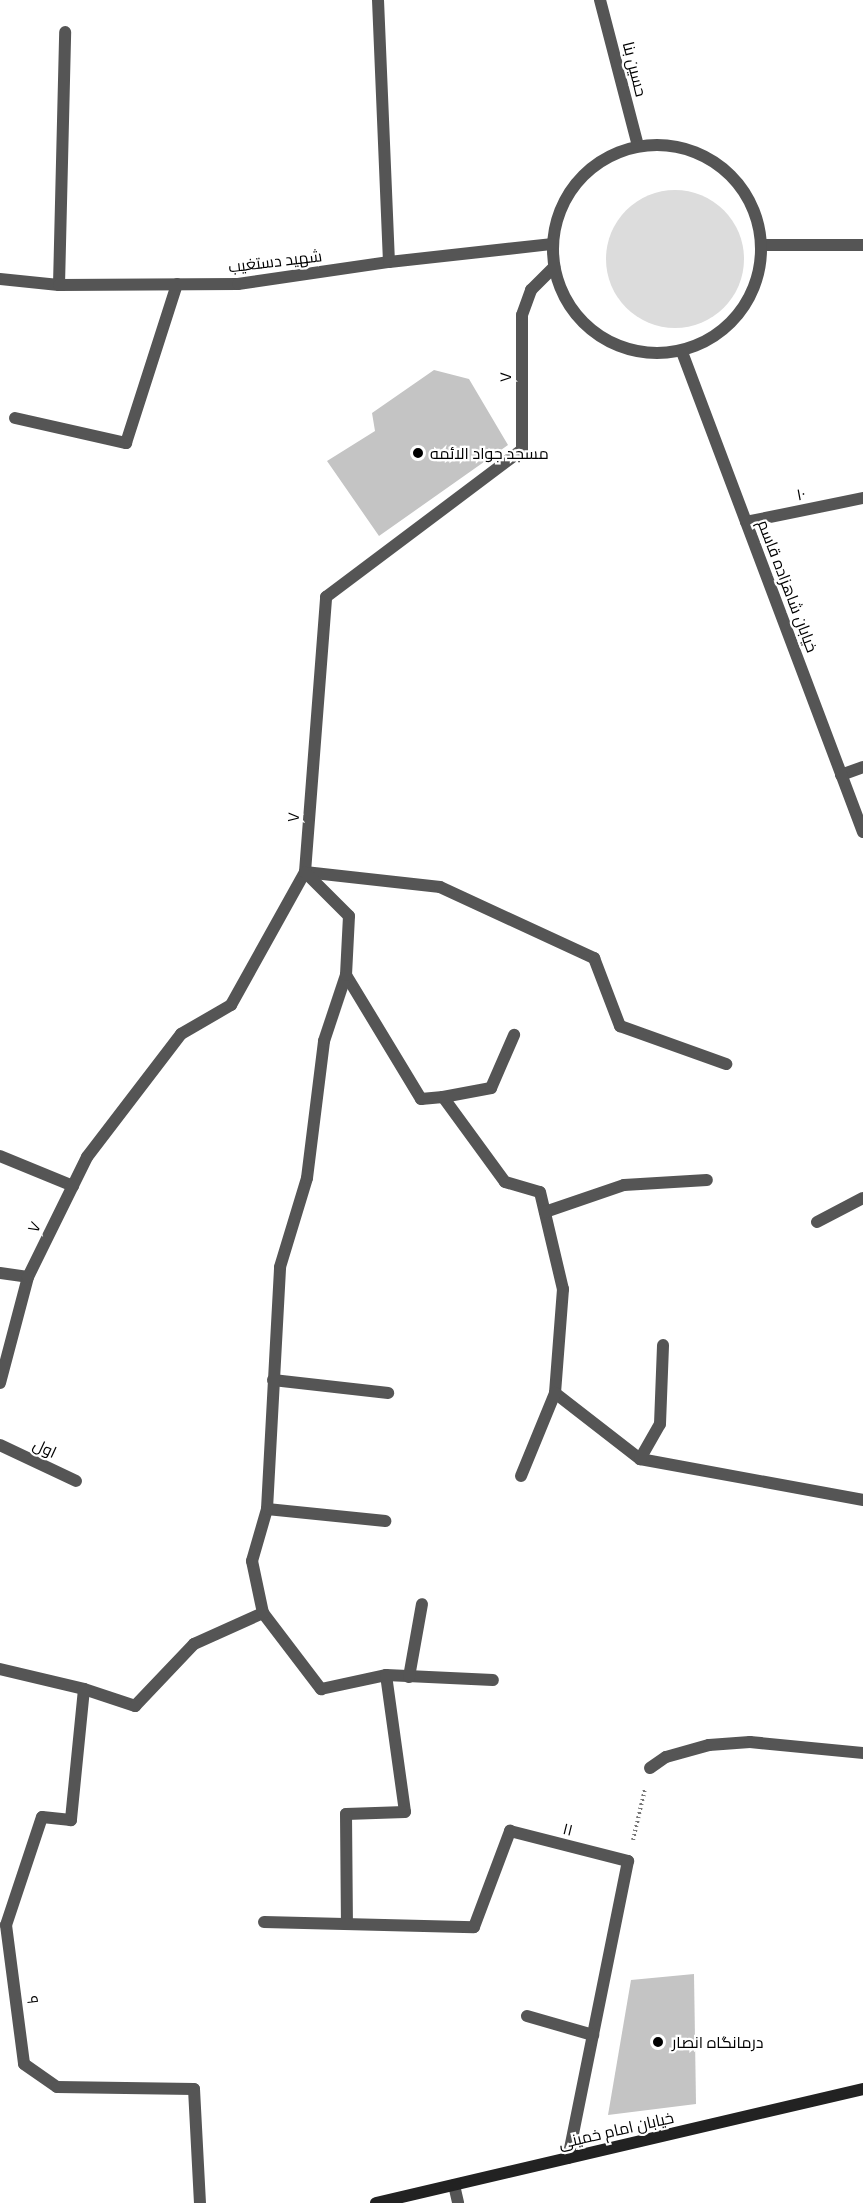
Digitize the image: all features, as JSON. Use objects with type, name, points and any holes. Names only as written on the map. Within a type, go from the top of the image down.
[{"type":"main road","name":"خیابان امام خمینی","points":[[376,2203],[863,2089]]},
{"type":"street","points":[[378,0],[390,262]]},
{"type":"street","name":"حسین بنا","points":[[600,0],[638,146]]},
{"type":"street","points":[[59,285],[65,32]]},
{"type":"street","points":[[674,145],[708,157],[737,180],[756,210],[763,245],[758,281],[742,313],[715,337],[682,352],[654,354],[635,351],[600,337],[579,319],[562,293],[554,267],[553,244],[564,201],[583,175],[608,157],[638,146],[674,145]]},
{"type":"street","name":"شهید دستغیب","points":[[0,279],[59,285],[238,284],[390,262],[553,244]]},
{"type":"street","points":[[763,245],[863,245]]},
{"type":"street","name":"۷","points":[[0,1383],[28,1277],[87,1157],[181,1034],[231,1005],[305,872],[326,597],[522,450],[522,315],[531,290],[554,267]]},
{"type":"street","points":[[15,418],[126,443],[177,284]]},
{"type":"street","name":"خیابان شاهزاده قاسم","points":[[682,352],[863,832]]},
{"type":"street","name":"۱۰","points":[[746,522],[863,498]]},
{"type":"street","points":[[841,775],[863,767]]},
{"type":"street","points":[[305,872],[349,916],[346,975],[324,1041],[307,1178],[280,1267],[267,1509],[252,1562],[263,1613],[321,1689],[386,1675],[493,1680]]},
{"type":"street","points":[[305,872],[440,887],[594,958],[620,1026],[726,1064]]},
{"type":"street","points":[[346,975],[421,1099],[491,1088],[514,1035]]},
{"type":"street","points":[[443,1097],[505,1182],[540,1192],[563,1288],[555,1393],[521,1476]]},
{"type":"street","points":[[0,1156],[73,1186]]},
{"type":"street","points":[[545,1212],[624,1185],[707,1180]]},
{"type":"street","points":[[817,1221],[863,1198]]},
{"type":"street","points":[[0,1273],[28,1277]]},
{"type":"street","points":[[640,1459],[660,1424],[663,1345]]},
{"type":"street","points":[[273,1380],[388,1393]]},
{"type":"street","points":[[555,1393],[640,1459],[863,1500]]},
{"type":"street","name":"اول","points":[[0,1445],[76,1481]]},
{"type":"street","points":[[267,1509],[385,1521]]},
{"type":"street","points":[[409,1677],[422,1604]]},
{"type":"street","points":[[0,1669],[84,1689],[135,1706],[194,1644],[263,1613]]},
{"type":"street","points":[[346,1924],[346,1814],[405,1812],[386,1675]]},
{"type":"street","name":"۹","points":[[84,1689],[71,1820],[42,1817],[6,1925],[24,2064],[57,2087],[194,2089],[200,2203]]},
{"type":"street","points":[[650,1768],[666,1757],[709,1745],[750,1742],[863,1753]]},
{"type":"street","name":"۱۱","points":[[264,1922],[474,1927],[510,1831],[628,1861]]},
{"type":"street","points":[[568,2158],[628,1861]]},
{"type":"street","points":[[527,2016],[593,2035]]},
{"type":"street","points":[[454,2185],[458,2203]]},
{"type":"path","points":[[628,1861],[650,1768]]},
{"type":"shaded area","points":[[675,190],[701,195],[724,210],[739,233],[744,259],[739,285],[724,308],[701,323],[675,328],[649,323],[626,308],[611,285],[606,259],[611,233],[626,210],[649,195]]},
{"type":"building","name":"مسجد جواد الائمه","points":[[434,370],[469,379],[508,445],[379,536],[327,461],[375,431],[372,413]]},
{"type":"building","name":"درمانگاه انصار","points":[[694,1974],[696,2104],[608,2115],[631,1980]]},
{"type":"place","name":"مسجد جواد الائمه","points":[[418,453]]},
{"type":"place","name":"درمانگاه انصار","points":[[658,2042]]}]
